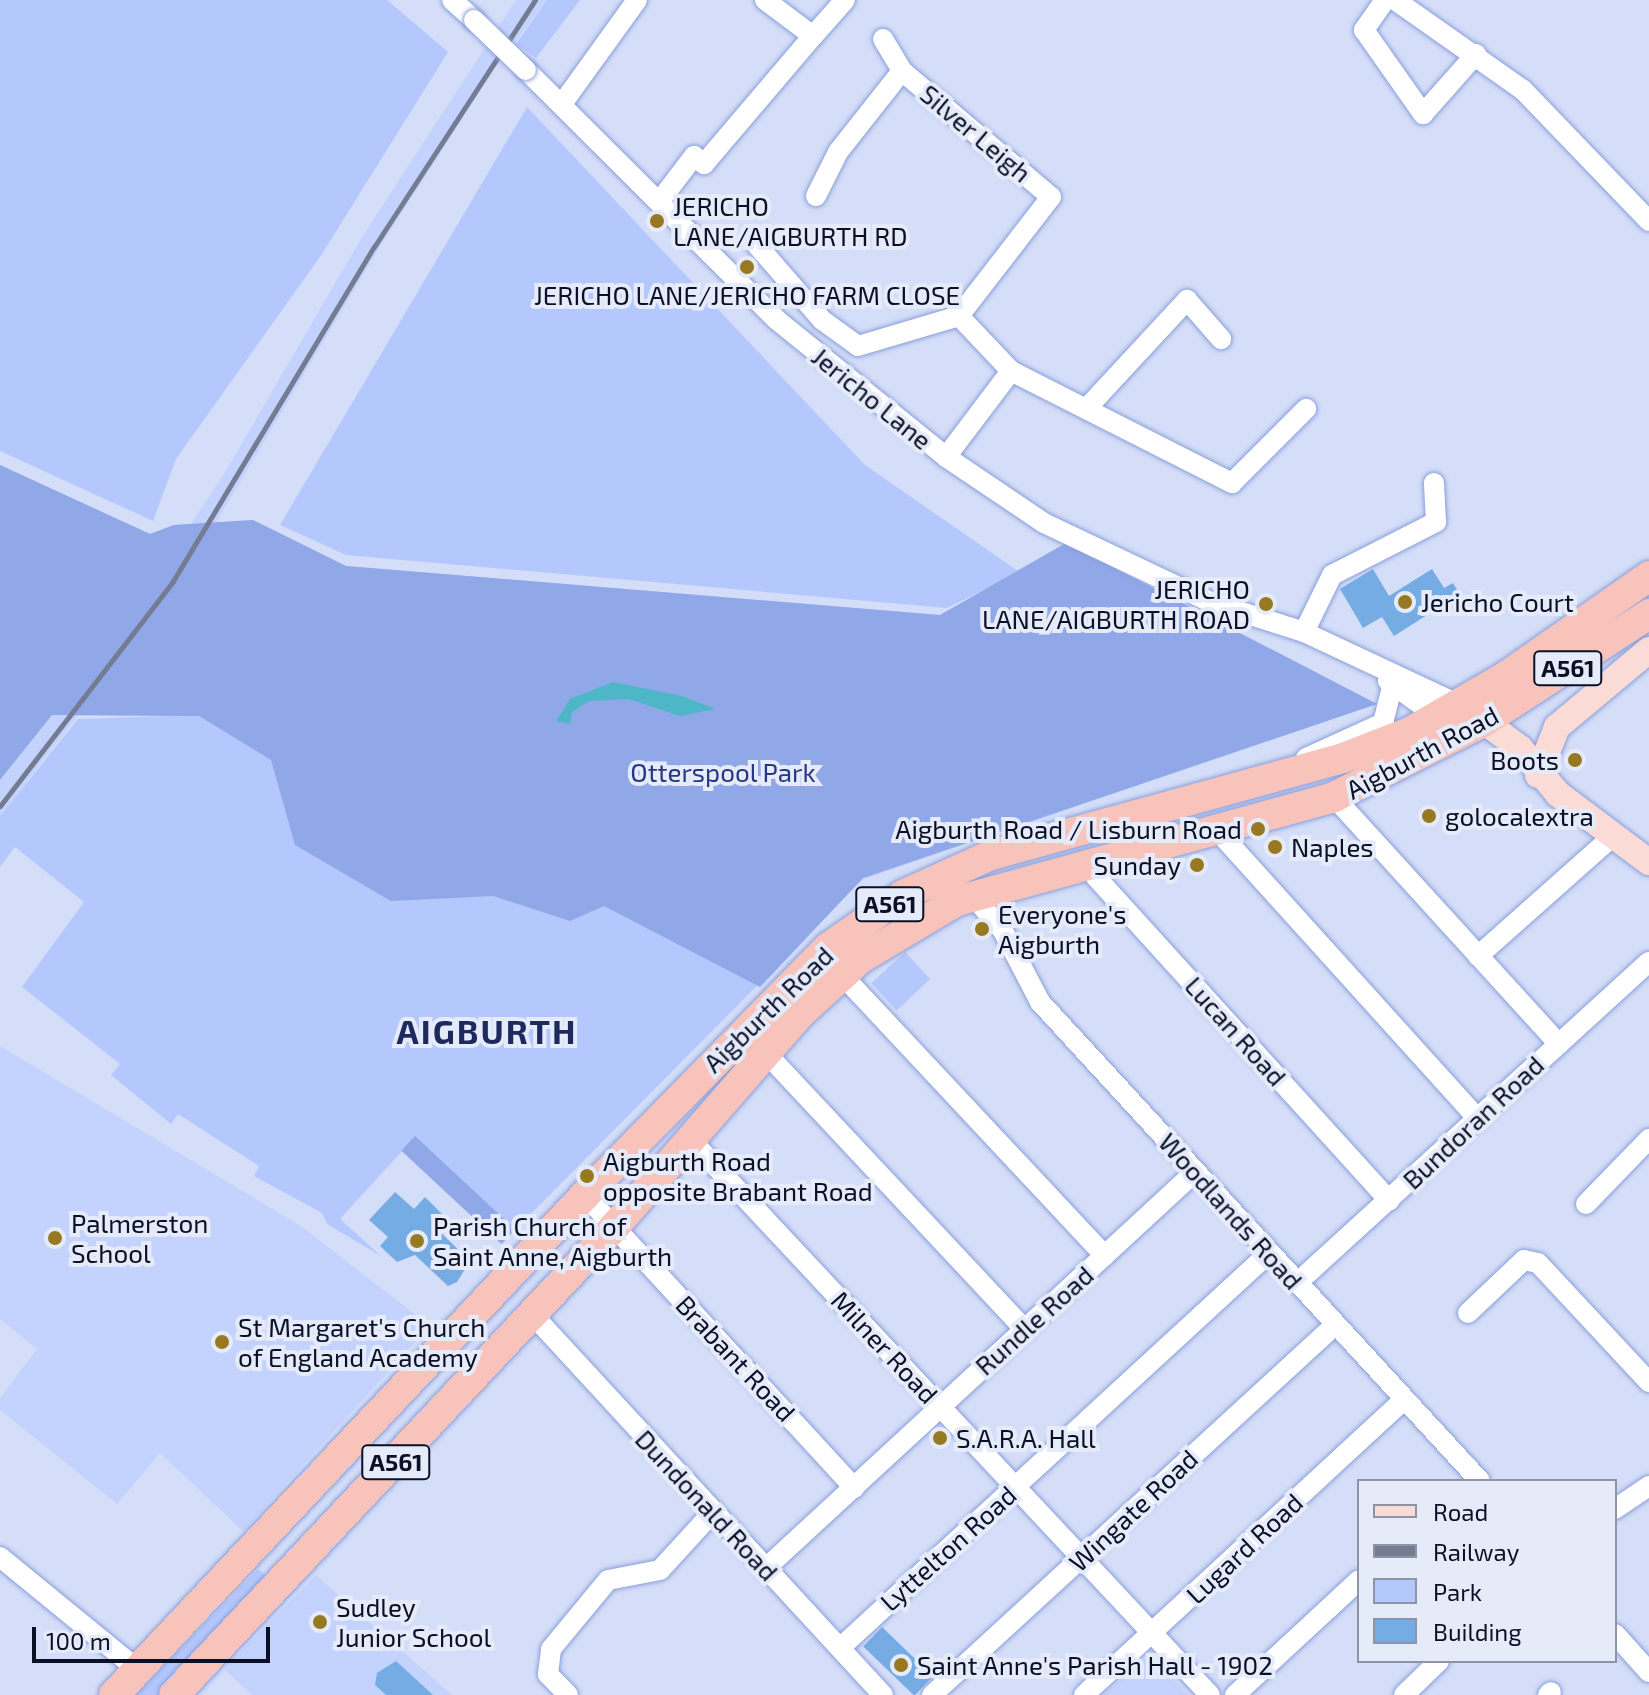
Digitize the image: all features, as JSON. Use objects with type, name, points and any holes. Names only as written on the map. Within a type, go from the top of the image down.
[{"type":"highway","name":"Aigburth Road","points":[[114,1695],[792,980],[903,895],[991,855],[1290,769],[1343,758],[1463,719],[1649,576]]},
{"type":"highway","name":"Aigburth Road","points":[[174,1695],[615,1226],[766,1053],[843,976],[907,925],[957,901],[1019,880],[1334,797],[1463,719],[1649,614]]},
{"type":"main road","points":[[1538,775],[1557,727],[1648,652]]},
{"type":"main road","points":[[1463,719],[1520,748],[1538,775],[1649,862]]},
{"type":"street","name":"Jericho Lane","points":[[452,0],[662,198],[777,320],[946,457],[1044,523],[1210,602],[1304,632],[1380,668],[1463,719]]},
{"type":"street","points":[[562,104],[637,0]]},
{"type":"street","points":[[765,0],[813,36]]},
{"type":"street","points":[[662,198],[694,155],[845,0]]},
{"type":"street","points":[[1385,0],[1364,30],[1423,114],[1476,54]]},
{"type":"street","points":[[1395,0],[1476,54],[1566,131],[1649,221]]},
{"type":"street","points":[[883,39],[902,71]]},
{"type":"street","name":"Silver Leigh","points":[[816,196],[838,152],[902,71],[1051,197],[959,316]]},
{"type":"street","points":[[756,244],[822,320],[858,346],[959,316],[1011,371],[1232,483],[1306,409]]},
{"type":"street","points":[[1086,409],[1187,300],[1221,339]]},
{"type":"street","points":[[946,457],[1011,371]]},
{"type":"street","points":[[1304,632],[1332,575],[1436,522],[1434,483]]},
{"type":"street","points":[[1380,668],[1392,688],[1463,719]]},
{"type":"street","points":[[1290,769],[1383,723],[1392,688]]},
{"type":"street","points":[[1334,797],[1559,1044]]},
{"type":"street","points":[[1216,829],[1476,1117]]},
{"type":"street","points":[[1478,956],[1613,836]]},
{"type":"street","name":"Lucan Road","points":[[1088,860],[1095,876],[1389,1200]]},
{"type":"street","points":[[1002,929],[1008,897],[1019,880]]},
{"type":"street","name":"Woodlands Road","points":[[957,901],[979,903],[1002,929],[1040,1002],[1474,1479]]},
{"type":"street","name":"Bundoran Road","points":[[1297,1283],[1649,962]]},
{"type":"street","points":[[843,976],[1105,1256]]},
{"type":"street","points":[[766,1053],[1024,1329]]},
{"type":"street","name":"Milner Road","points":[[690,1139],[1210,1695]]},
{"type":"street","points":[[1586,1204],[1649,1139]]},
{"type":"street","name":"Rundle Road","points":[[766,1568],[1196,1171]]},
{"type":"street","name":"Brabant Road","points":[[585,1195],[854,1488]]},
{"type":"street","name":"Lyttelton Road","points":[[840,1648],[1269,1253]]},
{"type":"street","points":[[1468,1313],[1524,1260],[1538,1263],[1649,1382]]},
{"type":"street","name":"Dundonald Road","points":[[532,1314],[883,1695]]},
{"type":"street","name":"Wingate Road","points":[[932,1695],[1335,1325]]},
{"type":"street","name":"Lugard Road","points":[[1084,1695],[1403,1401]]},
{"type":"street","points":[[1617,1508],[1649,1486]]},
{"type":"street","points":[[568,1695],[548,1674],[551,1649],[608,1580],[660,1570],[713,1512]]},
{"type":"street","points":[[0,1557],[138,1670]]},
{"type":"street","points":[[1235,1695],[1357,1582]]},
{"type":"street","points":[[1617,1636],[1649,1672]]},
{"type":"street","points":[[1404,1695],[1437,1663]]},
{"type":"shaded area","points":[[516,0],[547,0],[493,71],[379,248],[179,585],[0,816],[0,780],[148,589],[224,474],[362,237]]},
{"type":"shaded area","points":[[613,682],[682,696],[715,709],[680,716],[629,699],[589,701],[572,712],[570,724],[556,721],[570,699]]},
{"type":"shaded area","name":"St Margaret's Church of England Academy","points":[[0,1046],[301,1226],[430,1326],[243,1531],[160,1453],[117,1504],[0,1410],[0,1398],[37,1349],[0,1319]]},
{"type":"shaded area","name":"Sudley Junior School","points":[[316,1575],[452,1695],[252,1695],[224,1669]]},
{"type":"shaded area","points":[[1150,1654],[1188,1695],[1104,1695]]},
{"type":"green space","points":[[0,0],[387,0],[448,52],[322,254],[176,459],[153,521],[0,451]]},
{"type":"green space","points":[[547,0],[580,0],[536,58],[516,44]]},
{"type":"green space","points":[[527,107],[865,465],[1018,571],[1066,543],[1377,704],[863,879],[515,1230],[415,1137],[340,1219],[381,1256],[327,1224],[322,1213],[254,1176],[259,1166],[178,1114],[171,1124],[111,1075],[120,1064],[22,987],[84,902],[15,847],[0,867],[0,816],[78,719],[169,716],[52,715],[0,465],[150,534],[174,525],[253,520],[346,566],[940,615],[992,586],[947,608],[346,555],[280,525]]},
{"type":"green space","name":"Otterspool Park","points":[[0,465],[150,534],[174,525],[253,520],[346,566],[940,615],[1066,543],[1377,704],[863,878],[760,987],[604,906],[570,921],[493,896],[391,901],[295,845],[271,760],[199,716],[52,715],[0,780]]},
{"type":"green space","points":[[905,952],[930,979],[897,1010],[871,983]]},
{"type":"green space","points":[[415,1136],[515,1229],[502,1244],[401,1151]]},
{"type":"green space","points":[[258,1569],[275,1582],[169,1695],[136,1695]]},
{"type":"building","name":"Jericho Court","points":[[1373,569],[1389,596],[1432,569],[1444,588],[1453,583],[1464,602],[1451,610],[1446,603],[1394,636],[1382,617],[1363,628],[1340,589]]},
{"type":"building","name":"Parish Church of Saint Anne, Aigburth","points":[[395,1192],[414,1209],[425,1197],[443,1215],[439,1231],[470,1261],[457,1282],[448,1286],[415,1255],[397,1262],[380,1246],[388,1237],[369,1220]]},
{"type":"building","name":"Saint Anne's Parish Hall - 1902","points":[[882,1627],[933,1676],[914,1695],[863,1646]]},
{"type":"building","name":"Sudley Junior School","points":[[396,1661],[433,1695],[386,1695],[375,1685],[377,1673]]},
{"type":"railway","points":[[0,806],[173,581],[374,247],[535,0]]},
{"type":"place","name":"JERICHO LANE/AIGBURTH RD","points":[[657,221]]},
{"type":"place","name":"JERICHO LANE/JERICHO FARM CLOSE","points":[[747,267]]},
{"type":"place","name":"Jericho Court","points":[[1405,602]]},
{"type":"place","name":"JERICHO LANE/AIGBURTH ROAD","points":[[1266,604]]},
{"type":"place","name":"Boots","points":[[1575,760]]},
{"type":"place","name":"golocalextra","points":[[1429,816]]},
{"type":"place","name":"Aigburth Road / Lisburn Road","points":[[1258,829]]},
{"type":"place","name":"Naples","points":[[1275,847]]},
{"type":"place","name":"Sunday","points":[[1197,865]]},
{"type":"place","name":"Everyone's Aigburth","points":[[982,929]]},
{"type":"place","name":"Aigburth Road opposite Brabant Road","points":[[587,1176]]},
{"type":"place","name":"Palmerston School","points":[[55,1238]]},
{"type":"place","name":"Parish Church of Saint Anne, Aigburth","points":[[417,1241]]},
{"type":"place","name":"St Margaret's Church of England Academy","points":[[222,1342]]},
{"type":"place","name":"S.A.R.A. Hall","points":[[940,1438]]},
{"type":"place","name":"Sudley Junior School","points":[[320,1622]]},
{"type":"place","name":"Saint Anne's Parish Hall - 1902","points":[[901,1665]]},
{"type":"district","name":"AIGBURTH","points":[[487,1031]]}]
